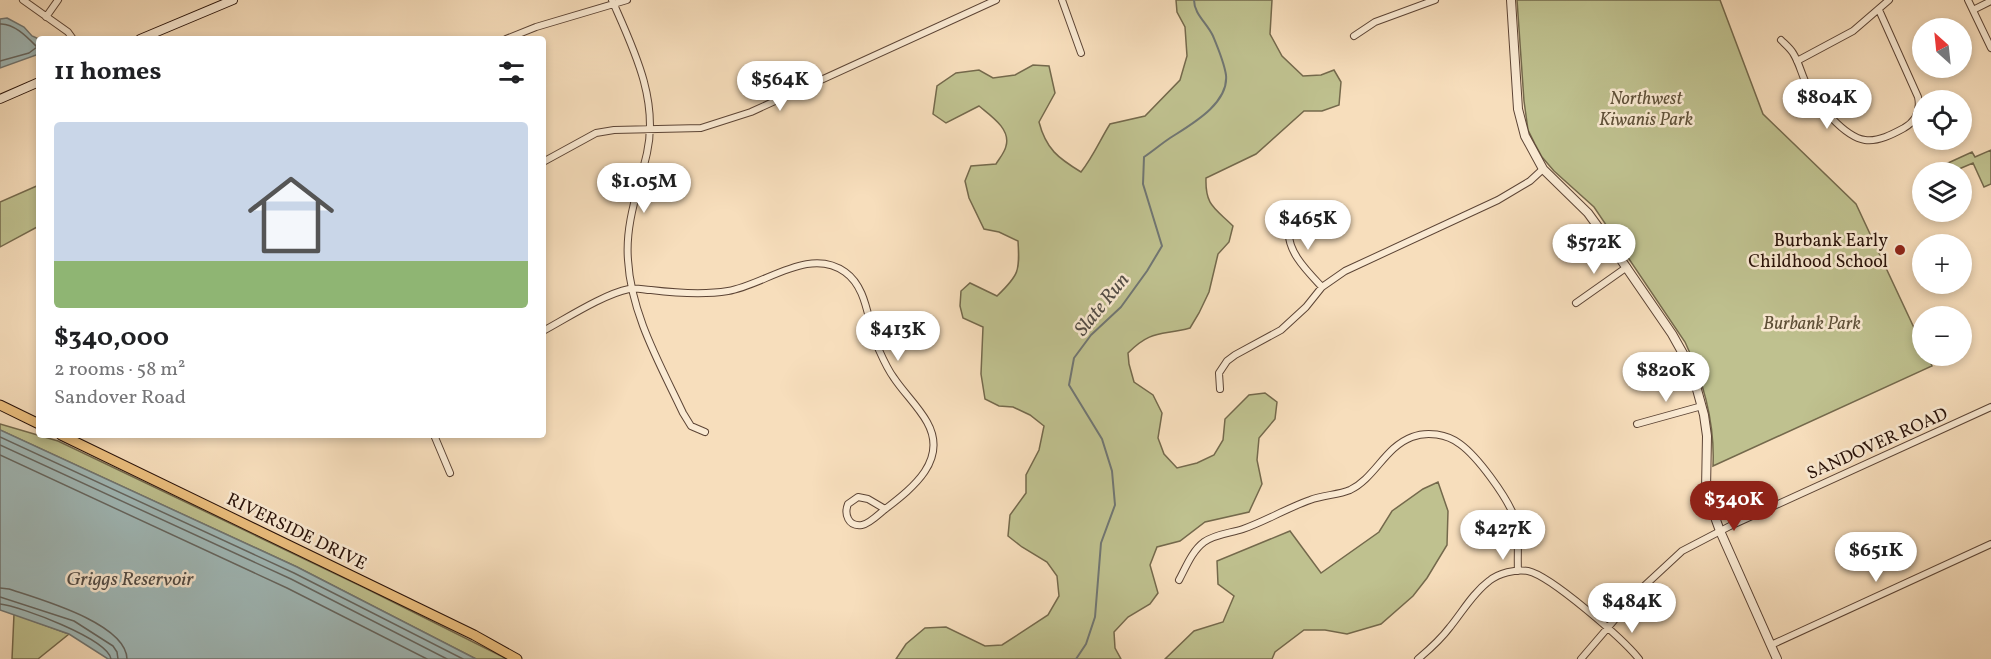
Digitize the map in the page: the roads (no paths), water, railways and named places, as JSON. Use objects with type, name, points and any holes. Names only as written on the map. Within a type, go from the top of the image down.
[{"type":"main road","points":[[148,36],[233,0]]},
{"type":"main road","points":[[0,99],[36,83]]},
{"type":"main road","points":[[0,405],[36,423]]},
{"type":"main road","name":"RIVERSIDE DRIVE","points":[[67,438],[464,630],[518,659]]},
{"type":"street","points":[[23,0],[71,36]]},
{"type":"street","points":[[46,17],[57,0]]},
{"type":"street","points":[[514,36],[613,2],[627,0]]},
{"type":"street","points":[[546,160],[596,133],[614,130],[701,128],[751,112],[996,0]]},
{"type":"street","points":[[1062,0],[1082,53]]},
{"type":"street","points":[[1354,36],[1375,22],[1435,0]]},
{"type":"street","points":[[1511,0],[1520,123],[1532,152],[1544,169],[1588,213],[1680,346],[1693,375],[1702,406],[1707,436],[1706,489],[1720,531],[1777,659]]},
{"type":"street","points":[[1797,61],[1853,31],[1889,0]]},
{"type":"street","points":[[1968,0],[1991,48]]},
{"type":"street","points":[[1973,10],[1991,1]]},
{"type":"street","points":[[613,2],[640,67],[648,99],[648,150],[631,216],[628,239],[631,288],[642,323],[683,413],[691,426],[705,432]]},
{"type":"street","points":[[1781,40],[1792,52],[1808,87],[1823,110],[1849,134],[1864,140],[1880,139],[1913,121],[1920,104],[1879,10]]},
{"type":"street","points":[[1220,389],[1219,373],[1227,361],[1281,330],[1306,307],[1322,287],[1345,271],[1515,191],[1544,169]]},
{"type":"street","points":[[1293,214],[1288,230],[1290,246],[1322,287]]},
{"type":"street","points":[[546,329],[612,294],[631,288],[691,292],[728,291],[753,285],[792,267],[811,264],[835,266],[858,286],[874,339],[892,376],[925,419],[932,434],[933,449],[927,468],[914,485],[885,509],[866,524],[851,522],[846,513],[848,504],[858,497],[868,499],[885,509]]},
{"type":"street","points":[[1576,303],[1627,267]]},
{"type":"street","points":[[1637,424],[1702,406]]},
{"type":"street","name":"SANDOVER ROAD","points":[[1581,659],[1641,589],[1682,551],[1720,531],[1991,407]]},
{"type":"street","points":[[1179,580],[1190,558],[1204,542],[1259,524],[1310,500],[1349,490],[1363,481],[1397,444],[1413,436],[1425,434],[1448,437],[1460,444],[1478,462],[1504,495],[1515,518],[1518,571]]},
{"type":"street","points":[[435,438],[450,473]]},
{"type":"street","points":[[1771,645],[1991,544]]},
{"type":"street","points":[[1418,659],[1433,646],[1475,594],[1488,582],[1496,576],[1518,571],[1541,576],[1607,627],[1639,659]]},
{"type":"water","points":[[7,18],[24,27],[36,38],[36,55],[0,68],[0,19]]},
{"type":"water","name":"Griggs Reservoir","points":[[0,430],[297,567],[476,659],[108,659],[69,634],[0,610]]},
{"type":"waterway","name":"Slate Run","points":[[1076,659],[1086,644],[1095,617],[1101,543],[1115,505],[1112,471],[1102,439],[1069,385],[1074,358],[1091,335],[1121,307],[1162,246],[1143,184],[1144,157],[1207,112],[1215,104],[1225,86],[1226,75],[1221,55],[1213,36],[1196,10],[1194,0]]},
{"type":"place","name":"Burbank Early Childhood School","points":[[1900,250]]},
{"type":"park label","name":"Northwest Kiwanis Park","points":[[1646,108]]},
{"type":"park label","name":"Burbank Park","points":[[1812,323]]}]
